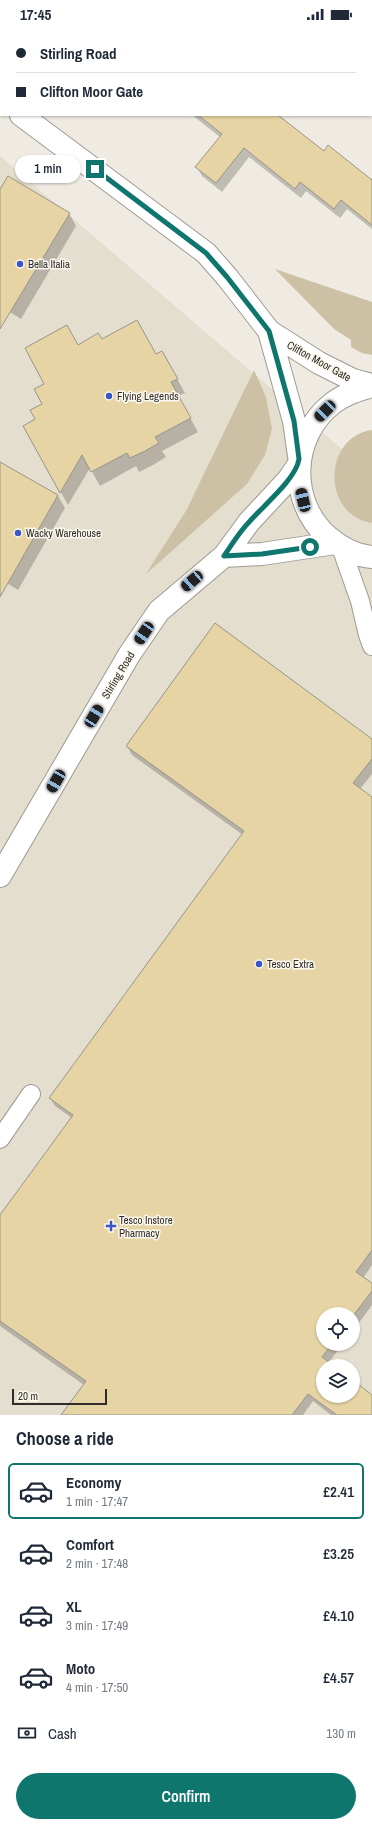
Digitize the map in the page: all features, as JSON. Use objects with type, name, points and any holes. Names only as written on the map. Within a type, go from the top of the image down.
[{"type":"street","name":"Clifton Moor Gate","points":[[22,116],[206,253],[227,277],[269,331],[319,363],[353,380],[372,386]]},
{"type":"street","name":"Clifton Moor Gate","points":[[269,331],[294,421],[299,461]]},
{"type":"street","points":[[372,386],[352,392],[333,403],[317,419],[306,438],[299,461],[299,482],[303,500],[308,511],[322,531],[338,545],[366,557],[372,557]]},
{"type":"street","name":"Stirling Road","points":[[0,876],[129,655],[159,611],[224,556],[248,522],[288,480],[299,461]]},
{"type":"street","points":[[224,556],[262,554],[338,545]]},
{"type":"lane","points":[[338,545],[360,600],[372,646]]},
{"type":"lane","points":[[0,1139],[31,1094]]},
{"type":"shaded area","points":[[0,156],[372,475],[372,1415],[0,1415]]},
{"type":"shaded area","points":[[275,269],[372,302],[372,355],[362,353],[351,347],[351,340],[334,329]]},
{"type":"shaded area","points":[[254,370],[266,397],[272,429],[265,455],[247,484],[146,574],[187,509]]},
{"type":"shaded area","points":[[372,430],[372,523],[356,517],[344,506],[337,492],[334,476],[337,461],[344,446],[356,436]]},
{"type":"building","points":[[199,116],[279,116],[324,151],[328,145],[372,180],[372,225],[341,200],[334,209],[300,182],[295,189],[244,148],[216,183],[195,167],[222,134]]},
{"type":"building","name":"Bella Italia","points":[[8,176],[70,213],[0,329],[0,189]]},
{"type":"building","name":"Flying Legends","points":[[137,320],[156,354],[162,351],[178,379],[171,382],[191,418],[155,437],[159,443],[145,451],[130,458],[127,453],[91,472],[82,455],[60,493],[23,426],[35,419],[30,410],[42,404],[34,389],[44,384],[25,348],[67,325],[78,345],[98,333],[102,339]]},
{"type":"building","name":"Wacky Warehouse","points":[[0,462],[58,495],[0,597]]},
{"type":"building","name":"Tesco Extra","points":[[215,623],[372,739],[372,759],[353,783],[372,797],[372,1250],[356,1272],[372,1283],[372,1291],[360,1307],[316,1307],[316,1351],[327,1351],[322,1357],[325,1359],[316,1359],[316,1400],[308,1394],[292,1415],[61,1415],[86,1381],[0,1321],[0,1215],[73,1115],[49,1098],[244,831],[126,746]]},
{"type":"building","name":"Tesco Extra","points":[[360,1386],[372,1395],[372,1415],[337,1415],[320,1403],[360,1403]]},
{"type":"place","name":"Bella Italia","points":[[20,264]]},
{"type":"place","name":"Flying Legends","points":[[109,396]]},
{"type":"place","name":"Wacky Warehouse","points":[[18,533]]},
{"type":"place","name":"Tesco Extra","points":[[259,964]]},
{"type":"place","name":"Tesco Instore Pharmacy","points":[[111,1226]]},
{"type":"route","points":[[95,169],[206,253],[227,277],[269,331],[294,421],[299,464],[288,480],[248,522],[224,556],[262,554],[310,547]]}]
